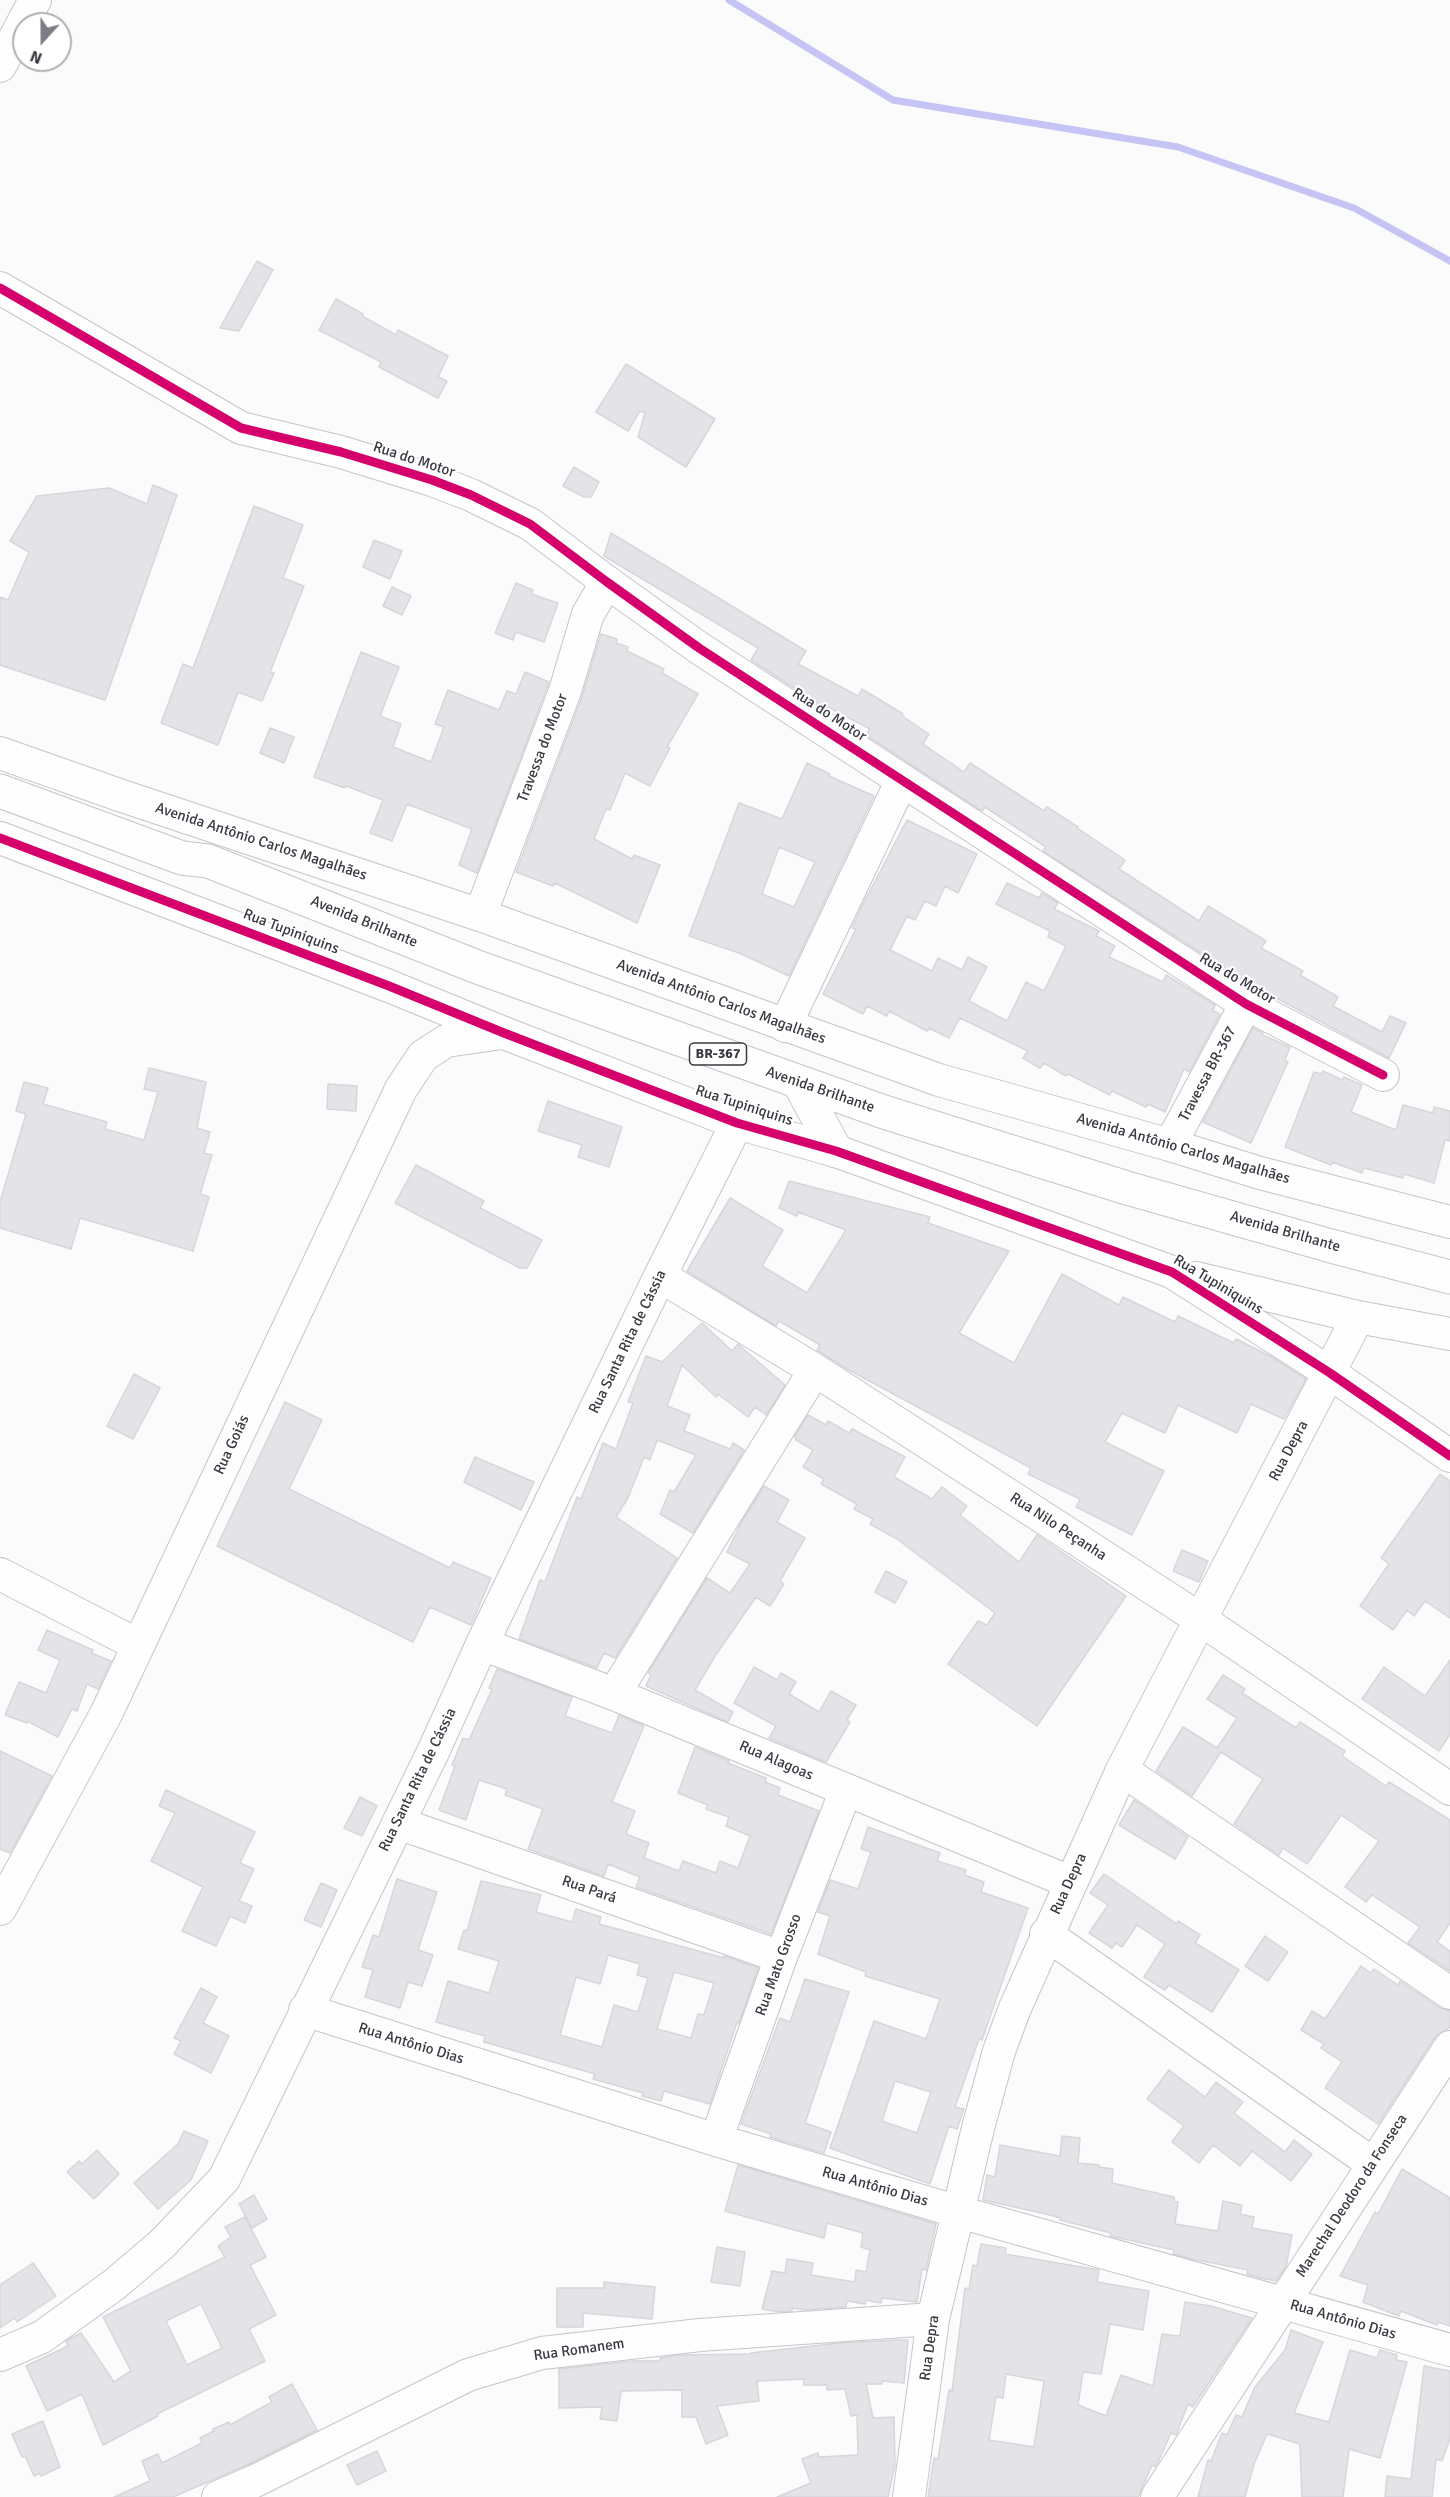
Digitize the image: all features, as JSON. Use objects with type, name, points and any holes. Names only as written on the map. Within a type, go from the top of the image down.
[{"type":"main road","name":"Avenida Brilhante","points":[[0,792],[182,858],[208,861],[480,968],[799,1083],[951,1134],[1127,1188],[1450,1277]]},
{"type":"main road","points":[[799,1083],[836,1151]]},
{"type":"street","points":[[0,66],[35,0]]},
{"type":"street","name":"Rua do Motor","points":[[0,288],[241,428],[341,452],[471,495],[530,524],[699,648],[1246,1004],[1383,1075]]},
{"type":"street","name":"Travessa do Motor","points":[[480,915],[565,691],[588,614],[607,582]]},
{"type":"street","name":"Avenida Antônio Carlos Magalhães","points":[[0,753],[125,798],[480,915],[939,1080],[1170,1145],[1260,1173],[1450,1222]]},
{"type":"street","points":[[785,1026],[902,780]]},
{"type":"street","points":[[125,798],[146,807],[182,858]]},
{"type":"street","name":"Rua Tupiniquins","points":[[0,838],[390,986],[504,1033],[737,1123],[836,1151],[1172,1272],[1330,1373],[1450,1456]]},
{"type":"street","name":"Travessa BR-367","points":[[1170,1145],[1246,1004]]},
{"type":"street","name":"Rua Goiás","points":[[0,1910],[106,1714],[401,1089],[423,1056],[446,1041],[504,1033]]},
{"type":"street","name":"Rua Santa Rita de Cássia","points":[[0,2355],[42,2337],[115,2284],[162,2244],[224,2179],[433,1752],[482,1644],[660,1276],[737,1123]]},
{"type":"street","points":[[1172,1272],[1358,1317],[1450,1334]]},
{"type":"street","name":"Rua Nilo Peçanha","points":[[660,1276],[815,1370],[1200,1619],[1450,1789]]},
{"type":"street","name":"Rua Depra","points":[[909,2497],[933,2319],[978,2128],[999,2051],[1015,2008],[1046,1934],[1122,1770],[1358,1317]]},
{"type":"street","points":[[615,1694],[815,1370]]},
{"type":"street","points":[[0,1574],[138,1645]]},
{"type":"street","name":"Rua Alagoas","points":[[482,1644],[615,1694],[1070,1882]]},
{"type":"street","points":[[1122,1770],[1450,1994]]},
{"type":"street","name":"Rua Mato Grosso","points":[[716,2140],[781,1957],[846,1790]]},
{"type":"street","name":"Rua Pará","points":[[398,1823],[781,1957]]},
{"type":"street","points":[[1046,1934],[1373,2164]]},
{"type":"street","name":"Rua Antônio Dias","points":[[305,2010],[716,2140],[959,2212],[1450,2350]]},
{"type":"street","name":"Marechal Deodoro da Fonseca","points":[[1157,2497],[1450,2047]]},
{"type":"street","name":"Rua Romanem","points":[[218,2497],[255,2481],[468,2375],[542,2353],[700,2335],[933,2319]]},
{"type":"building","points":[[257,261],[273,270],[239,331],[220,328]]},
{"type":"building","points":[[336,299],[396,335],[398,330],[448,356],[438,377],[447,381],[438,398],[379,367],[381,362],[319,330]]},
{"type":"building","points":[[626,364],[715,419],[686,467],[638,437],[645,413],[640,411],[628,431],[596,412]]},
{"type":"building","points":[[574,467],[599,482],[591,497],[584,497],[563,486]]},
{"type":"building","points":[[153,485],[177,495],[105,700],[0,665],[0,597],[8,600],[29,552],[10,541],[37,496],[109,488],[147,504]]},
{"type":"building","points":[[254,506],[303,525],[283,578],[304,586],[270,672],[274,673],[262,701],[238,692],[218,745],[161,723],[183,664],[193,668]]},
{"type":"building","points":[[611,533],[806,651],[798,664],[858,696],[862,689],[903,714],[902,716],[929,734],[923,744],[964,772],[970,763],[1044,811],[1047,807],[1078,827],[1125,860],[1119,869],[1199,921],[1208,906],[1266,941],[1261,948],[1303,971],[1300,975],[1338,997],[1333,1006],[1382,1032],[1390,1016],[1406,1023],[1389,1058],[1246,982],[1043,851],[1046,847],[985,807],[982,811],[866,735],[870,729],[826,706],[825,708],[751,660],[758,648],[604,556]]},
{"type":"building","points":[[374,540],[402,551],[390,579],[363,567]]},
{"type":"building","points":[[516,583],[533,590],[531,594],[558,603],[544,642],[516,632],[513,640],[495,633]]},
{"type":"building","points":[[392,587],[411,596],[402,615],[383,606]]},
{"type":"building","points":[[601,634],[617,639],[616,643],[628,647],[627,651],[664,669],[662,673],[698,694],[667,747],[670,748],[650,786],[625,773],[610,810],[606,809],[594,839],[632,859],[634,855],[660,865],[637,923],[555,883],[553,886],[516,872],[582,697]]},
{"type":"building","points":[[361,652],[399,667],[380,716],[401,724],[393,747],[431,762],[444,727],[435,724],[448,690],[499,710],[507,691],[516,694],[525,672],[549,682],[477,873],[459,865],[472,829],[407,804],[392,841],[370,833],[383,800],[314,777]]},
{"type":"building","points":[[270,728],[294,737],[284,763],[260,753]]},
{"type":"building","points":[[807,763],[830,774],[829,776],[874,796],[789,976],[739,953],[689,936],[739,803],[782,819]],"holes":[[[779,847],[815,862],[794,907],[762,894]]]},
{"type":"building","points":[[907,820],[977,854],[958,893],[945,886],[936,906],[925,901],[915,920],[907,916],[890,950],[932,971],[938,958],[962,970],[968,957],[987,967],[969,1001],[1007,1021],[1026,982],[1044,991],[1066,946],[1048,937],[1050,931],[996,904],[1007,883],[1039,898],[1042,893],[1058,903],[1054,909],[1099,931],[1096,936],[1115,946],[1109,957],[1163,982],[1166,975],[1215,1005],[1213,1011],[1220,1014],[1189,1072],[1184,1069],[1165,1112],[1148,1104],[1146,1107],[1112,1091],[1110,1095],[1068,1074],[1066,1076],[1044,1063],[1040,1068],[1023,1058],[1028,1051],[960,1018],[949,1038],[929,1028],[927,1031],[889,1011],[887,1016],[867,1006],[863,1014],[823,994],[856,929],[852,928],[861,908]]},
{"type":"building","points":[[1253,1028],[1263,1033],[1262,1035],[1290,1047],[1285,1060],[1288,1062],[1251,1143],[1203,1122]]},
{"type":"building","points":[[149,1068],[206,1082],[197,1128],[210,1132],[204,1153],[212,1155],[200,1194],[209,1197],[193,1251],[80,1218],[71,1249],[0,1228],[0,1202],[26,1114],[16,1111],[24,1082],[48,1088],[43,1104],[107,1122],[105,1129],[144,1140],[158,1092],[144,1089]]},
{"type":"building","points":[[1323,1071],[1342,1080],[1344,1077],[1362,1085],[1351,1112],[1396,1130],[1403,1105],[1433,1113],[1434,1107],[1450,1111],[1450,1141],[1445,1140],[1434,1183],[1404,1174],[1403,1178],[1364,1168],[1362,1173],[1332,1162],[1331,1165],[1285,1147],[1314,1072],[1321,1074]]},
{"type":"building","points":[[328,1084],[357,1086],[356,1111],[327,1109]]},
{"type":"building","points":[[548,1101],[622,1127],[609,1167],[578,1157],[582,1145],[538,1131]]},
{"type":"building","points":[[416,1165],[484,1201],[480,1208],[542,1240],[527,1268],[520,1268],[395,1203]]},
{"type":"building","points":[[789,1181],[930,1217],[928,1223],[1009,1251],[959,1333],[1014,1363],[1062,1274],[1119,1305],[1123,1297],[1175,1322],[1178,1316],[1234,1343],[1236,1339],[1270,1356],[1306,1379],[1284,1419],[1251,1404],[1237,1433],[1178,1405],[1165,1433],[1122,1413],[1105,1442],[1164,1471],[1132,1535],[1076,1507],[1080,1499],[1028,1474],[1031,1468],[847,1369],[817,1350],[820,1345],[779,1321],[776,1326],[687,1271],[730,1198],[783,1230],[762,1266],[807,1293],[846,1230],[798,1212],[797,1216],[779,1208]]},
{"type":"building","points":[[702,1323],[732,1351],[738,1344],[785,1385],[766,1415],[755,1407],[748,1417],[718,1394],[716,1397],[682,1365],[667,1406],[690,1415],[684,1431],[730,1449],[733,1443],[744,1450],[693,1533],[660,1514],[670,1490],[674,1492],[696,1455],[657,1440],[650,1460],[644,1457],[628,1498],[616,1517],[677,1558],[615,1658],[604,1653],[597,1668],[519,1639],[540,1580],[545,1582],[577,1497],[581,1499],[603,1443],[616,1449],[633,1403],[628,1402],[646,1356],[662,1362]]},
{"type":"building","points":[[134,1374],[160,1388],[133,1439],[107,1426]]},
{"type":"building","points":[[285,1402],[322,1420],[289,1489],[450,1568],[453,1562],[491,1578],[471,1625],[430,1607],[413,1642],[217,1546]]},
{"type":"building","points":[[808,1415],[826,1425],[828,1421],[849,1433],[852,1429],[905,1457],[894,1477],[932,1499],[942,1487],[967,1506],[960,1515],[1019,1562],[1037,1535],[1126,1596],[1037,1726],[948,1664],[978,1621],[987,1625],[995,1613],[897,1539],[870,1524],[873,1519],[854,1509],[857,1504],[821,1484],[824,1479],[803,1467],[813,1450],[796,1440],[795,1436]]},
{"type":"building","points":[[475,1457],[534,1482],[521,1510],[464,1482]]},
{"type":"building","points":[[1440,1474],[1450,1481],[1450,1618],[1425,1601],[1414,1616],[1407,1610],[1393,1630],[1360,1606],[1389,1564],[1381,1558]]},
{"type":"building","points":[[764,1486],[789,1500],[777,1522],[805,1538],[780,1581],[784,1584],[770,1606],[756,1597],[715,1656],[695,1690],[733,1712],[728,1722],[646,1686],[651,1674],[648,1673],[707,1578],[730,1593],[750,1564],[727,1552],[741,1523]]},
{"type":"building","points":[[1182,1550],[1208,1561],[1199,1582],[1173,1571]]},
{"type":"building","points":[[886,1571],[907,1582],[895,1603],[875,1592]]},
{"type":"building","points":[[47,1630],[93,1650],[91,1653],[111,1661],[98,1689],[87,1684],[77,1711],[72,1709],[58,1737],[27,1721],[27,1723],[5,1715],[19,1682],[46,1693],[60,1660],[38,1650]]},
{"type":"building","points":[[1450,1660],[1450,1734],[1439,1751],[1362,1699],[1384,1667],[1425,1696]]},
{"type":"building","points":[[754,1667],[777,1680],[781,1673],[796,1682],[789,1694],[819,1712],[831,1691],[856,1705],[847,1720],[850,1722],[826,1762],[769,1738],[776,1726],[734,1703]]},
{"type":"building","points":[[497,1669],[572,1697],[565,1716],[612,1733],[619,1715],[644,1726],[612,1802],[635,1811],[626,1834],[649,1843],[644,1858],[679,1871],[683,1861],[716,1873],[720,1861],[738,1868],[750,1836],[726,1826],[729,1817],[706,1809],[708,1805],[678,1793],[695,1747],[766,1778],[765,1782],[780,1788],[778,1795],[819,1811],[771,1934],[636,1887],[640,1877],[608,1864],[604,1876],[528,1849],[543,1809],[505,1795],[507,1789],[479,1780],[466,1820],[439,1810],[455,1766],[452,1765],[463,1738],[469,1740],[492,1689],[489,1688]]},
{"type":"building","points":[[1223,1675],[1245,1689],[1242,1693],[1296,1728],[1300,1722],[1345,1751],[1342,1756],[1386,1786],[1389,1782],[1450,1820],[1450,1923],[1437,1942],[1450,1951],[1450,1971],[1408,1943],[1420,1927],[1372,1895],[1366,1902],[1345,1887],[1379,1841],[1341,1815],[1307,1864],[1283,1848],[1279,1855],[1234,1824],[1263,1779],[1221,1752],[1192,1796],[1156,1771],[1183,1727],[1217,1748],[1237,1718],[1207,1699]]},
{"type":"building","points":[[0,1751],[52,1776],[10,1853],[0,1849]]},
{"type":"building","points":[[166,1790],[255,1832],[240,1863],[254,1869],[239,1901],[252,1906],[245,1923],[230,1916],[216,1946],[182,1931],[203,1887],[151,1861],[175,1813],[159,1806]]},
{"type":"building","points":[[360,1797],[377,1806],[362,1836],[344,1828]]},
{"type":"building","points":[[1134,1800],[1188,1837],[1175,1859],[1119,1825]]},
{"type":"building","points":[[868,1827],[940,1853],[937,1861],[966,1870],[964,1875],[984,1882],[981,1892],[1028,1908],[982,2040],[979,2039],[955,2107],[964,2109],[957,2129],[949,2126],[930,2184],[830,2148],[874,2021],[926,2039],[940,1999],[865,1976],[866,1972],[818,1954],[830,1916],[818,1912],[830,1880],[858,1889],[871,1852],[861,1849]],"holes":[[[895,2081],[931,2092],[917,2133],[882,2121]]]},
{"type":"building","points":[[1104,1874],[1177,1924],[1178,1921],[1200,1935],[1195,1943],[1239,1970],[1212,2012],[1169,1985],[1165,1990],[1144,1977],[1165,1944],[1137,1925],[1122,1947],[1116,1943],[1112,1948],[1089,1933],[1108,1905],[1090,1893]]},
{"type":"building","points":[[397,1879],[437,1892],[418,1950],[433,1955],[422,1986],[408,1982],[400,2008],[365,1997],[373,1970],[362,1967],[373,1935],[379,1937]]},
{"type":"building","points":[[481,1881],[541,1895],[536,1912],[572,1922],[576,1909],[601,1917],[599,1924],[724,1958],[724,1956],[758,1968],[739,2023],[737,2022],[710,2104],[664,2091],[661,2101],[642,2096],[643,2093],[593,2079],[595,2074],[484,2042],[485,2036],[436,2022],[448,1981],[489,1993],[499,1961],[458,1949],[464,1930],[467,1931]],"holes":[[[608,1955],[640,1964],[637,1975],[648,1978],[638,2012],[614,2005],[602,2047],[560,2035],[576,1977],[600,1984]],[[674,1972],[714,1983],[704,2015],[698,2014],[691,2038],[657,2029]]]},
{"type":"building","points":[[321,1883],[337,1890],[321,1927],[304,1920]]},
{"type":"building","points":[[1265,1936],[1288,1952],[1268,1981],[1245,1966]]},
{"type":"building","points":[[1361,1966],[1371,1973],[1374,1969],[1398,1985],[1400,1981],[1440,2008],[1450,2011],[1450,2027],[1435,2037],[1378,2124],[1325,2088],[1342,2062],[1321,2048],[1324,2044],[1301,2030],[1312,2011],[1325,2019]]},
{"type":"building","points":[[805,1979],[849,1992],[805,2123],[831,2132],[824,2153],[770,2137],[771,2134],[741,2124],[780,2018],[790,2022]]},
{"type":"building","points":[[201,1988],[217,1997],[203,2023],[229,2036],[211,2073],[174,2054],[181,2041],[174,2038]]},
{"type":"building","points":[[1169,2070],[1205,2097],[1216,2082],[1243,2102],[1234,2113],[1285,2152],[1294,2140],[1312,2154],[1291,2181],[1252,2151],[1240,2166],[1213,2145],[1199,2163],[1172,2142],[1184,2126],[1147,2099]]},
{"type":"building","points":[[184,2131],[208,2141],[191,2180],[158,2209],[134,2183],[178,2144]]},
{"type":"building","points":[[1062,2136],[1080,2138],[1078,2163],[1113,2169],[1112,2183],[1174,2197],[1174,2202],[1178,2202],[1175,2224],[1218,2231],[1223,2201],[1242,2205],[1240,2214],[1254,2217],[1252,2228],[1292,2235],[1286,2267],[1276,2281],[1261,2278],[1247,2274],[1248,2270],[1173,2254],[1174,2250],[1110,2236],[1111,2233],[1060,2220],[1061,2218],[983,2200],[987,2175],[995,2177],[1000,2145],[1060,2156]]},
{"type":"building","points":[[97,2150],[119,2174],[94,2199],[67,2172],[79,2161],[82,2164]]},
{"type":"building","points":[[738,2165],[936,2224],[926,2270],[922,2269],[917,2302],[882,2298],[881,2303],[866,2300],[865,2304],[847,2301],[846,2307],[804,2310],[792,2308],[792,2311],[779,2312],[762,2309],[772,2271],[785,2273],[787,2259],[813,2263],[811,2275],[855,2282],[856,2270],[866,2272],[870,2250],[861,2247],[863,2233],[827,2223],[824,2238],[725,2211]]},
{"type":"building","points":[[1402,2169],[1450,2198],[1450,2326],[1438,2322],[1437,2325],[1401,2311],[1399,2316],[1363,2302],[1368,2285],[1340,2276],[1375,2212],[1378,2214]]},
{"type":"building","points":[[254,2195],[267,2219],[252,2228],[239,2204]]},
{"type":"building","points":[[245,2217],[266,2257],[250,2265],[276,2315],[249,2329],[265,2361],[157,2414],[158,2416],[103,2445],[82,2394],[47,2411],[26,2366],[68,2346],[66,2341],[81,2333],[114,2382],[131,2371],[103,2317],[225,2257],[218,2246],[231,2237],[225,2227]],"holes":[[[201,2304],[222,2348],[187,2365],[166,2321]]]},
{"type":"building","points":[[981,2244],[1006,2248],[1005,2254],[1099,2270],[1097,2282],[1149,2291],[1143,2330],[1110,2324],[1101,2374],[1083,2372],[1078,2405],[1106,2416],[1121,2375],[1153,2386],[1162,2334],[1180,2336],[1185,2302],[1211,2306],[1252,2318],[1193,2407],[1188,2404],[1176,2435],[1171,2433],[1155,2467],[1152,2465],[1138,2497],[928,2497],[934,2458],[938,2459],[949,2390],[952,2391],[965,2288],[969,2289],[973,2265],[977,2266]],"holes":[[[1006,2374],[1044,2381],[1034,2447],[989,2440],[996,2397],[1003,2398]]]},
{"type":"building","points":[[717,2247],[745,2252],[740,2286],[711,2282]]},
{"type":"building","points":[[33,2263],[56,2296],[17,2322],[15,2318],[0,2328],[0,2285]]},
{"type":"building","points":[[604,2282],[655,2287],[652,2319],[583,2313],[583,2327],[557,2327],[557,2288],[604,2288]]},
{"type":"building","points":[[1291,2330],[1323,2342],[1294,2413],[1329,2422],[1350,2350],[1377,2358],[1380,2350],[1397,2355],[1396,2360],[1407,2362],[1380,2458],[1349,2449],[1343,2497],[1302,2497],[1300,2444],[1267,2434],[1254,2464],[1245,2497],[1198,2497],[1208,2460],[1211,2461],[1222,2433],[1227,2435],[1236,2415],[1242,2417],[1255,2387],[1285,2350]]},
{"type":"building","points":[[908,2340],[904,2383],[882,2381],[882,2384],[866,2384],[873,2418],[894,2417],[895,2465],[888,2497],[777,2497],[811,2483],[802,2459],[818,2453],[819,2457],[858,2455],[857,2415],[851,2416],[845,2389],[827,2390],[827,2385],[804,2385],[804,2379],[757,2381],[759,2401],[717,2406],[728,2435],[706,2444],[696,2417],[682,2417],[682,2390],[621,2391],[617,2421],[600,2419],[602,2407],[559,2408],[559,2369],[632,2361],[660,2361],[660,2358],[680,2355],[750,2354],[839,2343]]},
{"type":"building","points":[[1424,2366],[1450,2371],[1450,2438],[1442,2461],[1436,2459],[1432,2497],[1385,2497],[1387,2476],[1411,2479]]},
{"type":"building","points":[[292,2384],[317,2430],[247,2465],[173,2497],[114,2497],[150,2481],[142,2461],[158,2454],[162,2463],[202,2443],[200,2438],[214,2431],[213,2429],[229,2422],[230,2425],[272,2402],[269,2397]]},
{"type":"building","points":[[43,2421],[60,2467],[41,2476],[40,2473],[34,2476],[25,2456],[22,2457],[12,2434]]},
{"type":"building","points":[[377,2451],[386,2471],[357,2485],[347,2465]]},
{"type":"waterway","points":[[729,0],[893,100],[1178,147],[1354,208],[1450,261]]},
{"type":"cycle path","points":[[0,288],[241,428],[341,452],[432,480],[471,495],[530,524],[699,648],[1246,1004],[1383,1075]]},
{"type":"cycle path","points":[[0,838],[389,986],[737,1123],[836,1151],[1172,1272],[1330,1373],[1450,1456]]}]
